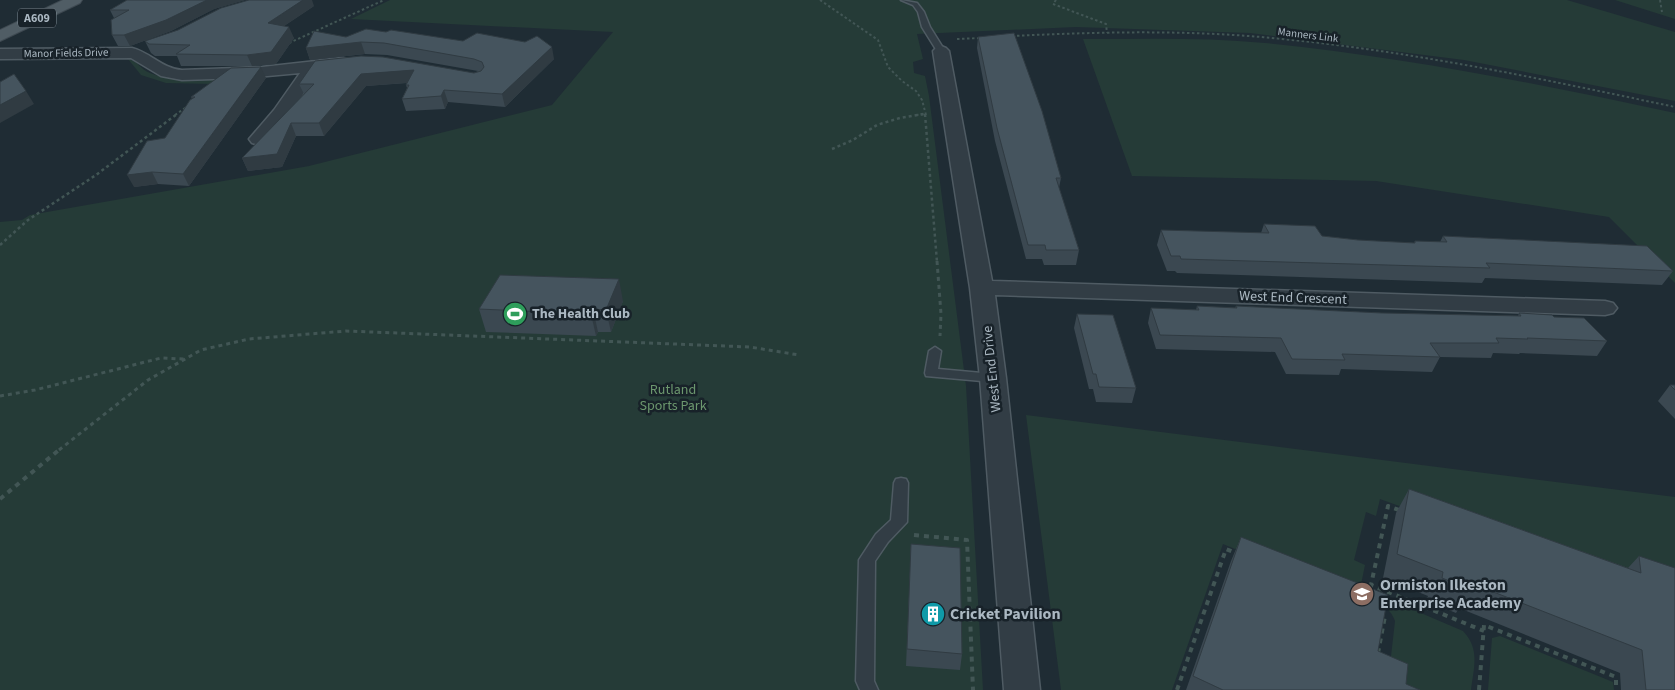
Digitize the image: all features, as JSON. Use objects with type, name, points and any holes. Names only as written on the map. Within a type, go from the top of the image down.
[{"type":"main road","name":"A609","points":[[0,36],[75,0]]},
{"type":"street","name":"Manor Fields Drive","points":[[132,53],[150,46]]},
{"type":"street","name":"Manor Fields Drive","points":[[0,54],[132,53],[143,56],[157,68],[166,72],[182,74],[232,74],[358,62]]},
{"type":"street","name":"West End Drive","points":[[937,56],[982,288],[993,378],[1022,690]]},
{"type":"street","points":[[258,139],[281,114],[312,67]]},
{"type":"street","points":[[257,116],[281,114]]},
{"type":"street","name":"West End Crescent","points":[[982,288],[1605,308]]},
{"type":"lane","points":[[904,0],[915,4],[921,12],[937,56]]},
{"type":"lane","points":[[935,351],[931,373],[993,378]]},
{"type":"lane","points":[[869,690],[865,681],[867,560],[899,522],[901,483]]},
{"type":"path","points":[[282,46],[384,0]]},
{"type":"path","points":[[820,0],[878,40],[888,67],[902,81],[916,91],[922,100],[925,114],[941,314],[940,337],[935,351]]},
{"type":"path","points":[[1056,0],[1053,4],[1106,24],[1107,33]]},
{"type":"path","points":[[1660,0],[1662,12]]},
{"type":"path","name":"Manners Link","points":[[1003,36],[1107,33],[1260,37],[1449,62],[1675,106]]},
{"type":"path","points":[[937,56],[984,38]]},
{"type":"path","points":[[0,245],[28,220],[96,175],[192,103]]},
{"type":"path","points":[[832,149],[853,140],[876,125],[900,118],[925,114]]},
{"type":"path","points":[[0,500],[82,431],[148,380],[201,350],[249,339],[346,331],[750,347],[798,355]]},
{"type":"path","points":[[0,396],[35,390],[160,358],[184,359]]},
{"type":"path","points":[[1369,593],[1388,506],[1406,513]]},
{"type":"path","points":[[888,533],[967,540],[973,690]]},
{"type":"path","points":[[1177,690],[1226,549],[1240,555]]},
{"type":"path","points":[[1371,585],[1484,631]]},
{"type":"path","points":[[970,611],[990,612]]},
{"type":"path","points":[[1376,664],[1385,616],[1379,614]]},
{"type":"path","points":[[1479,690],[1484,625],[1616,677],[1616,690]]},
{"type":"green space","name":"Rutland Sports Park","points":[[390,0],[1567,0],[1675,32],[1675,101],[1464,60],[1250,33],[1076,27],[917,34],[923,59],[913,62],[914,73],[925,76],[929,96],[966,386],[983,690],[0,690],[0,222],[22,220],[30,215],[309,166],[552,105],[613,32],[351,19]]},
{"type":"green space","points":[[1615,0],[1675,0],[1675,19]]},
{"type":"green space","points":[[1083,39],[1220,40],[1317,49],[1471,72],[1675,113],[1675,283],[1609,217],[1376,181],[1132,176]]},
{"type":"green space","points":[[128,59],[134,61],[147,72],[167,78],[221,79],[214,84],[166,83],[141,75]]},
{"type":"green space","points":[[1026,415],[1675,497],[1675,591],[1559,564],[1380,499],[1376,516],[1366,512],[1354,560],[1365,565],[1358,599],[1243,547],[1235,549],[1223,544],[1172,690],[1061,690]]},
{"type":"green space","points":[[1374,593],[1463,631],[1474,652],[1471,690],[1412,690],[1401,682],[1390,665],[1395,621],[1386,608],[1372,602]]},
{"type":"green space","points":[[1500,636],[1613,682],[1614,690],[1488,690],[1492,638]]},
{"type":"building","points":[[127,0],[207,0],[166,20],[124,35],[112,35],[111,20],[129,10],[110,10]]},
{"type":"building","points":[[249,0],[303,0],[268,23],[289,27],[271,52],[247,55],[176,54],[190,45],[149,44],[145,41],[178,30],[221,8]]},
{"type":"building","points":[[366,29],[386,32],[391,30],[463,41],[477,33],[525,42],[537,36],[552,47],[502,94],[444,90],[441,96],[402,99],[409,85],[406,85],[414,70],[361,74],[319,123],[291,123],[277,154],[242,158],[314,84],[299,84],[315,61],[361,56],[383,57],[474,73],[481,71],[484,67],[482,62],[474,59],[384,43],[361,42],[306,48],[314,31],[346,37]]},
{"type":"building","points":[[1014,33],[1042,111],[1061,178],[1056,178],[1079,250],[1046,250],[1045,245],[1028,245],[997,128],[978,37]]},
{"type":"building","points":[[261,67],[183,174],[152,172],[127,175],[147,141],[165,138],[190,100],[195,97],[191,97],[231,68]]},
{"type":"building","points":[[14,74],[26,91],[0,105],[0,82]]},
{"type":"building","points":[[1264,224],[1315,226],[1322,236],[1358,240],[1415,243],[1415,241],[1447,242],[1443,236],[1647,246],[1673,271],[1486,263],[1490,268],[1181,259],[1180,256],[1171,256],[1161,230],[1269,233]]},
{"type":"building","points":[[500,275],[619,279],[606,310],[593,309],[591,314],[479,309]]},
{"type":"building","points":[[1197,306],[1382,313],[1521,316],[1519,313],[1552,315],[1554,317],[1584,318],[1607,341],[1496,338],[1499,343],[1430,343],[1440,357],[1342,354],[1345,360],[1292,359],[1281,338],[1160,335],[1151,308],[1199,310]]},
{"type":"building","points":[[1077,314],[1113,315],[1136,388],[1099,387],[1096,374],[1093,374]]},
{"type":"building","points":[[1409,489],[1641,573],[1639,556],[1675,568],[1675,690],[1646,690],[1642,650],[1473,584],[1472,590],[1442,578],[1443,572],[1397,554]]},
{"type":"building","points":[[1241,537],[1388,595],[1378,651],[1408,664],[1406,684],[1420,690],[1223,690],[1193,676]]},
{"type":"building","name":"Cricket Pavilion","points":[[911,544],[960,548],[962,654],[907,649]]},
{"type":"place","name":"The Health Club","points":[[515,314]]},
{"type":"place","name":"Ormiston Ilkeston Enterprise Academy","points":[[1362,594]]},
{"type":"place","name":"Cricket Pavilion","points":[[933,614]]}]
